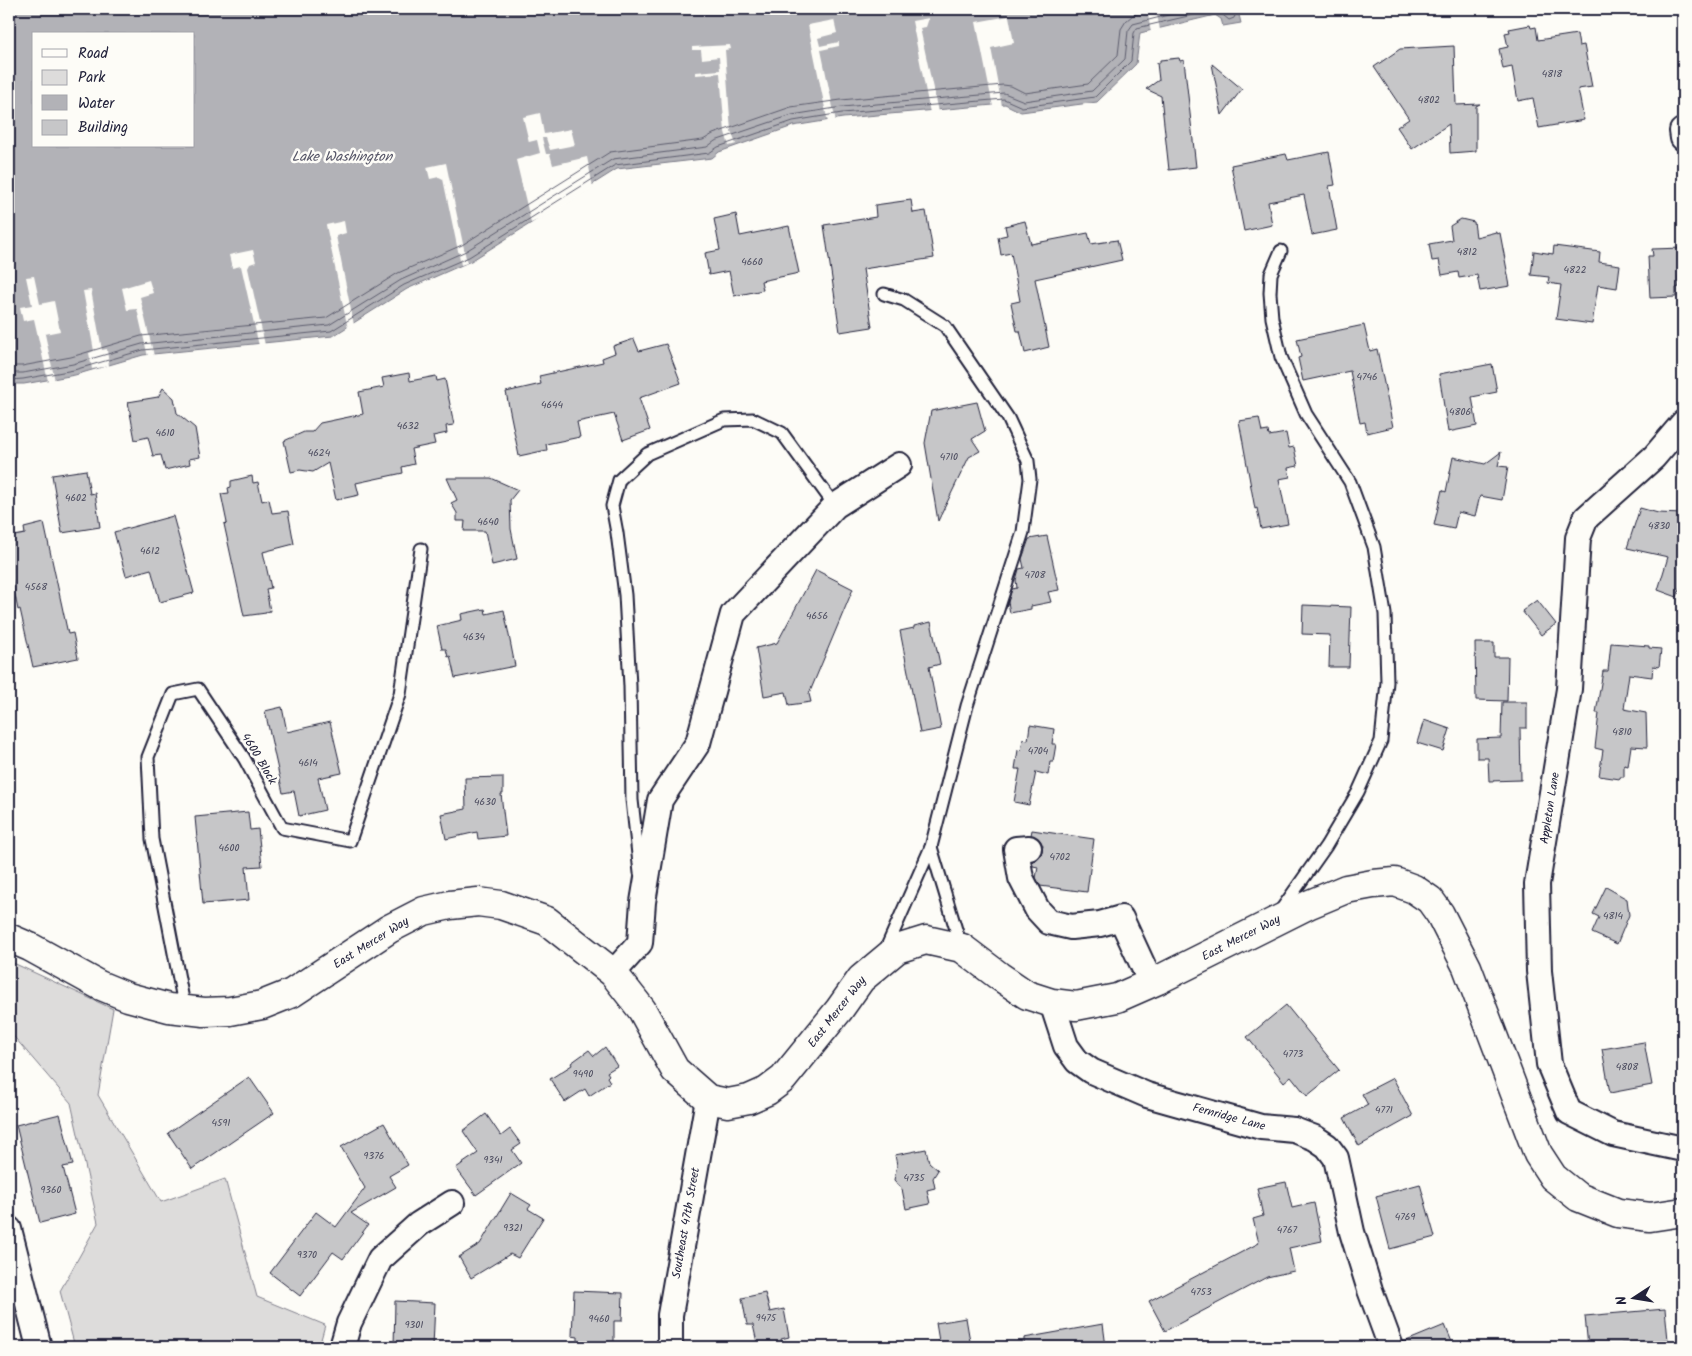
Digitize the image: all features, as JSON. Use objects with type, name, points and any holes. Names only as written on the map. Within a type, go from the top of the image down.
[{"type":"street","name":"Appleton Lane","points":[[1683,423],[1654,458],[1586,518],[1581,528],[1578,538],[1569,689],[1537,884],[1539,971],[1549,1064],[1569,1112],[1613,1134],[1683,1149]]},
{"type":"street","points":[[614,973],[640,943],[643,902],[660,800],[698,743],[733,614],[835,506],[898,465]]},
{"type":"street","points":[[1029,848],[1016,849],[1021,878],[1037,909],[1049,922],[1070,927],[1100,924],[1121,918],[1151,983]]},
{"type":"street","name":"East Mercer Way","points":[[9,938],[30,946],[99,985],[128,996],[169,1008],[204,1012],[230,1011],[262,1005],[292,993],[389,929],[424,911],[450,905],[478,902],[501,905],[547,921],[614,973],[642,1010],[675,1070],[708,1098],[728,1103],[748,1099],[767,1091],[783,1079],[839,1010],[861,978],[897,948],[926,940],[962,948],[1027,994],[1052,1003],[1084,1005],[1117,998],[1151,983],[1346,888],[1395,882],[1414,888],[1430,900],[1440,914],[1467,967],[1538,1154],[1553,1177],[1578,1197],[1618,1213],[1650,1217],[1683,1212]]},
{"type":"street","name":"Fernridge Lane","points":[[1052,1003],[1066,1046],[1077,1061],[1091,1071],[1147,1095],[1261,1127],[1294,1130],[1315,1138],[1327,1146],[1336,1158],[1352,1232],[1370,1290],[1391,1347]]},
{"type":"street","name":"Southeast 47th Street","points":[[670,1347],[670,1315],[708,1098]]},
{"type":"street","points":[[342,1347],[349,1323],[380,1259],[419,1224],[452,1203]]},
{"type":"street","points":[[9,1229],[39,1347]]},
{"type":"lane","points":[[1273,922],[1326,846],[1358,792],[1381,740],[1386,682],[1385,614],[1374,547],[1350,482],[1306,414],[1281,357],[1272,318],[1270,293],[1271,274],[1281,251]]},
{"type":"lane","points":[[879,964],[930,847],[968,706],[1024,532],[1030,479],[1028,461],[1008,418],[945,326],[904,300],[884,294]]},
{"type":"lane","points":[[643,902],[632,800],[630,686],[625,596],[612,506],[619,480],[648,454],[724,420],[753,418],[782,434],[835,506]]},
{"type":"lane","name":"4600 Block","points":[[185,1010],[152,839],[148,757],[172,694],[198,689],[244,758],[282,828],[350,841],[400,694],[421,549]]},
{"type":"lane","points":[[930,847],[962,948]]},
{"type":"green space","points":[[9,961],[113,1009],[98,1095],[161,1202],[225,1179],[257,1297],[325,1325],[319,1347],[75,1347],[60,1291],[98,1223],[71,1103],[9,1031]]},
{"type":"water","name":"Lake Washington","points":[[9,9],[1251,9],[1242,11],[1239,15],[1241,23],[1223,26],[1221,19],[1215,15],[1140,33],[1136,64],[1097,102],[1021,112],[1005,104],[843,118],[793,126],[719,152],[712,158],[617,169],[471,261],[407,289],[333,336],[143,355],[75,375],[24,384],[9,384]]},
{"type":"pier","points":[[1147,9],[1156,9],[1160,30],[1151,33]]},
{"type":"pier","points":[[1009,16],[1014,43],[991,48],[1002,106],[993,107],[976,22]]},
{"type":"pier","points":[[929,18],[926,27],[920,28],[938,112],[930,113],[912,21]]},
{"type":"pier","points":[[834,20],[837,33],[818,38],[820,46],[839,42],[839,46],[821,50],[836,122],[828,123],[808,25]]},
{"type":"pier","points":[[730,45],[731,49],[725,50],[731,131],[736,144],[729,146],[725,132],[720,73],[696,75],[696,72],[720,70],[719,57],[702,59],[701,50],[692,50],[692,47]]},
{"type":"pier","points":[[540,113],[544,134],[571,129],[575,145],[550,150],[546,138],[542,138],[546,154],[550,154],[553,165],[587,157],[593,187],[551,214],[531,223],[516,160],[540,153],[537,140],[529,142],[523,117]]},
{"type":"pier","points":[[446,163],[467,263],[461,265],[443,179],[439,177],[430,179],[427,167]]},
{"type":"pier","points":[[344,221],[346,233],[336,236],[354,325],[348,329],[326,225]]},
{"type":"pier","points":[[253,250],[256,262],[250,264],[248,268],[265,345],[259,346],[241,266],[232,268],[229,255]]},
{"type":"pier","points":[[34,276],[40,304],[54,301],[60,331],[45,334],[55,381],[48,381],[34,319],[23,321],[20,307],[32,305],[26,277]]},
{"type":"pier","points":[[149,280],[153,293],[140,297],[154,356],[148,357],[137,309],[127,310],[122,288]]},
{"type":"pier","points":[[91,290],[102,350],[107,349],[109,366],[92,369],[89,353],[94,351],[83,291]]},
{"type":"building","points":[[1530,25],[1531,28],[1536,27],[1538,40],[1577,34],[1579,46],[1584,45],[1592,87],[1578,89],[1584,120],[1539,128],[1533,98],[1518,101],[1512,67],[1503,69],[1499,49],[1508,47],[1505,33],[1510,32],[1509,29]]},
{"type":"building","points":[[1454,46],[1456,105],[1480,104],[1476,106],[1476,151],[1450,153],[1449,124],[1412,149],[1397,127],[1409,119],[1374,67],[1400,49]]},
{"type":"building","points":[[1179,58],[1180,61],[1184,60],[1196,167],[1169,170],[1161,96],[1146,89],[1159,80],[1157,63],[1160,63],[1160,60]]},
{"type":"building","points":[[1212,64],[1242,89],[1222,115]]},
{"type":"building","points":[[1329,152],[1335,185],[1329,186],[1337,230],[1312,235],[1304,195],[1268,202],[1272,225],[1244,231],[1231,165],[1286,154],[1288,160]]},
{"type":"building","points":[[911,200],[913,213],[926,211],[934,258],[863,269],[872,327],[840,332],[824,225],[876,217],[875,205]]},
{"type":"building","points":[[736,214],[740,236],[789,226],[799,273],[761,281],[763,290],[734,296],[729,271],[709,275],[705,253],[720,250],[714,219]]},
{"type":"building","points":[[1461,219],[1474,222],[1476,237],[1496,232],[1496,234],[1500,233],[1510,286],[1480,291],[1477,275],[1459,278],[1458,272],[1442,275],[1439,260],[1432,261],[1429,244],[1452,240],[1450,226]]},
{"type":"building","points":[[1025,221],[1031,244],[1088,233],[1091,244],[1117,240],[1122,260],[1035,279],[1049,347],[1025,353],[1020,331],[1017,331],[1011,303],[1020,301],[1011,253],[1001,255],[998,237],[1007,235],[1005,226]]},
{"type":"building","points":[[1554,246],[1600,252],[1599,262],[1620,265],[1617,288],[1598,285],[1592,324],[1556,319],[1561,285],[1548,283],[1549,277],[1531,275],[1534,251],[1553,254]]},
{"type":"building","points":[[1683,248],[1683,276],[1679,276],[1679,287],[1676,288],[1676,297],[1650,298],[1648,256],[1653,256],[1652,249]]},
{"type":"building","points":[[1364,325],[1370,351],[1377,349],[1393,427],[1367,433],[1365,422],[1360,423],[1350,371],[1303,381],[1298,358],[1301,357],[1297,339]]},
{"type":"building","points":[[634,339],[639,351],[666,344],[681,383],[639,398],[650,430],[623,440],[614,414],[577,422],[580,437],[546,444],[547,450],[519,456],[506,392],[541,384],[539,376],[603,362],[602,358],[615,353],[613,346]]},
{"type":"building","points":[[1492,364],[1497,392],[1472,397],[1477,426],[1448,432],[1439,374]]},
{"type":"building","points":[[409,373],[410,381],[436,376],[437,381],[445,379],[454,425],[446,426],[447,433],[433,436],[435,444],[411,449],[414,464],[402,467],[403,473],[356,483],[359,495],[336,500],[328,463],[313,472],[300,470],[291,472],[284,441],[304,432],[312,432],[320,423],[363,414],[359,392],[384,387],[382,378]]},
{"type":"building","points":[[163,388],[174,398],[177,413],[195,428],[200,457],[189,459],[190,464],[165,470],[161,455],[153,456],[148,437],[135,440],[128,402],[158,397]]},
{"type":"building","points":[[977,402],[985,431],[972,439],[980,451],[969,457],[938,521],[925,443],[931,411]]},
{"type":"building","points":[[1259,418],[1262,432],[1268,431],[1269,436],[1286,433],[1289,448],[1294,447],[1298,466],[1288,468],[1290,477],[1279,479],[1288,524],[1261,529],[1257,508],[1255,509],[1239,421]]},
{"type":"building","points":[[1501,452],[1498,466],[1508,467],[1502,500],[1480,496],[1475,516],[1458,512],[1454,529],[1434,525],[1442,490],[1446,492],[1453,457],[1485,464]]},
{"type":"building","points":[[86,470],[90,494],[95,493],[100,527],[62,533],[52,475]]},
{"type":"building","points":[[252,476],[253,483],[258,482],[262,501],[269,499],[272,513],[288,511],[294,544],[263,552],[271,588],[266,589],[270,611],[244,616],[224,524],[227,523],[221,494],[229,493],[228,488],[231,487],[231,481]]},
{"type":"building","points":[[447,478],[491,478],[518,490],[510,500],[511,529],[517,559],[492,565],[485,531],[464,531],[465,521],[457,521],[457,513],[451,503],[457,500]]},
{"type":"building","points":[[1640,508],[1658,513],[1683,514],[1683,579],[1677,597],[1658,590],[1668,557],[1627,548]]},
{"type":"building","points":[[173,516],[194,593],[160,602],[151,569],[126,576],[114,532]]},
{"type":"building","points":[[44,523],[68,634],[73,633],[78,658],[33,667],[9,567],[9,537],[25,534],[24,528]]},
{"type":"building","points":[[1047,536],[1059,590],[1048,592],[1051,602],[1031,606],[1031,609],[1010,613],[1008,602],[1012,589],[1017,588],[1016,580],[1019,569],[1024,568],[1022,559],[1029,539]]},
{"type":"building","points":[[816,570],[853,589],[809,694],[811,702],[789,705],[786,692],[764,696],[756,648],[777,643]]},
{"type":"building","points":[[1537,600],[1556,624],[1541,635],[1522,611]]},
{"type":"building","points":[[1303,605],[1351,607],[1349,667],[1329,667],[1330,635],[1302,634]]},
{"type":"building","points":[[485,609],[486,614],[504,610],[515,666],[455,678],[450,656],[448,657],[446,649],[442,649],[437,626],[462,620],[461,614]]},
{"type":"building","points":[[931,622],[940,664],[929,667],[941,729],[920,733],[900,631]]},
{"type":"building","points":[[1475,643],[1494,643],[1494,657],[1508,657],[1507,701],[1476,700]]},
{"type":"building","points":[[1611,643],[1649,646],[1649,648],[1661,649],[1659,667],[1653,666],[1652,677],[1629,674],[1624,709],[1646,713],[1647,747],[1631,746],[1628,766],[1624,765],[1624,777],[1620,777],[1620,779],[1599,776],[1603,750],[1595,748],[1599,713],[1596,713],[1603,671],[1608,671]]},
{"type":"building","points":[[1502,702],[1527,702],[1527,728],[1520,728],[1521,780],[1489,781],[1488,758],[1477,758],[1477,739],[1501,738]]},
{"type":"building","points":[[282,707],[287,732],[330,722],[342,773],[318,778],[325,810],[299,816],[294,791],[283,793],[265,711]]},
{"type":"building","points":[[1424,720],[1450,729],[1443,751],[1417,743]]},
{"type":"building","points":[[1030,725],[1054,729],[1052,744],[1056,744],[1053,762],[1050,762],[1048,775],[1036,772],[1029,805],[1014,802],[1020,769],[1015,769],[1018,750],[1021,751],[1023,739],[1028,740]]},
{"type":"building","points":[[503,777],[503,794],[501,794],[506,836],[478,839],[477,832],[446,839],[441,814],[466,809],[465,778]]},
{"type":"building","points":[[248,812],[250,830],[258,829],[262,866],[246,867],[249,900],[203,904],[195,817]]},
{"type":"building","points":[[1032,830],[1094,839],[1087,892],[1040,886],[1036,878],[1038,867],[1033,866],[1032,861],[1041,854],[1043,846],[1040,840],[1031,835]]},
{"type":"building","points":[[1606,887],[1627,899],[1629,915],[1617,944],[1592,933],[1599,917],[1593,914]]},
{"type":"building","points":[[1286,1005],[1339,1070],[1307,1096],[1291,1076],[1284,1082],[1247,1037]]},
{"type":"building","points":[[1644,1042],[1652,1085],[1610,1093],[1602,1049]]},
{"type":"building","points":[[605,1047],[617,1066],[607,1072],[610,1082],[589,1096],[585,1089],[565,1102],[550,1079],[572,1065],[571,1063],[589,1050],[594,1056]]},
{"type":"building","points":[[249,1077],[274,1113],[192,1169],[168,1133]]},
{"type":"building","points":[[1393,1078],[1413,1116],[1359,1146],[1344,1118],[1368,1105],[1362,1094]]},
{"type":"building","points":[[60,1114],[73,1165],[63,1167],[75,1214],[40,1223],[16,1125]]},
{"type":"building","points":[[486,1114],[501,1136],[510,1129],[521,1144],[512,1150],[521,1163],[476,1195],[456,1168],[478,1153],[463,1131]]},
{"type":"building","points":[[384,1123],[408,1165],[389,1176],[396,1187],[351,1213],[368,1225],[343,1259],[333,1252],[300,1296],[270,1273],[316,1212],[336,1227],[365,1188],[341,1147]]},
{"type":"building","points":[[926,1149],[929,1162],[938,1170],[933,1178],[935,1188],[927,1190],[930,1204],[906,1209],[902,1189],[894,1180],[897,1165],[895,1155]]},
{"type":"building","points":[[1286,1182],[1292,1208],[1314,1203],[1322,1241],[1289,1248],[1294,1271],[1267,1277],[1165,1331],[1149,1301],[1259,1243],[1253,1219],[1263,1216],[1257,1188]]},
{"type":"building","points":[[1420,1184],[1435,1237],[1390,1249],[1376,1196]]},
{"type":"building","points":[[511,1193],[531,1205],[528,1209],[543,1218],[518,1258],[510,1254],[471,1278],[459,1257],[480,1244]]},
{"type":"building","points":[[574,1291],[623,1293],[622,1321],[614,1321],[614,1347],[578,1347],[578,1337],[572,1336]]},
{"type":"building","points":[[765,1293],[770,1312],[784,1309],[789,1337],[781,1339],[783,1347],[758,1347],[753,1325],[747,1325],[742,1298]]},
{"type":"building","points":[[395,1301],[435,1303],[433,1347],[394,1347]]},
{"type":"building","points":[[1665,1309],[1668,1340],[1621,1344],[1621,1347],[1588,1347],[1585,1316]]},
{"type":"building","points":[[966,1318],[971,1347],[940,1347],[936,1323]]},
{"type":"building","points":[[1103,1324],[1106,1347],[1024,1347],[1024,1338]]},
{"type":"building","points":[[1445,1325],[1454,1347],[1404,1347],[1404,1342]]}]
